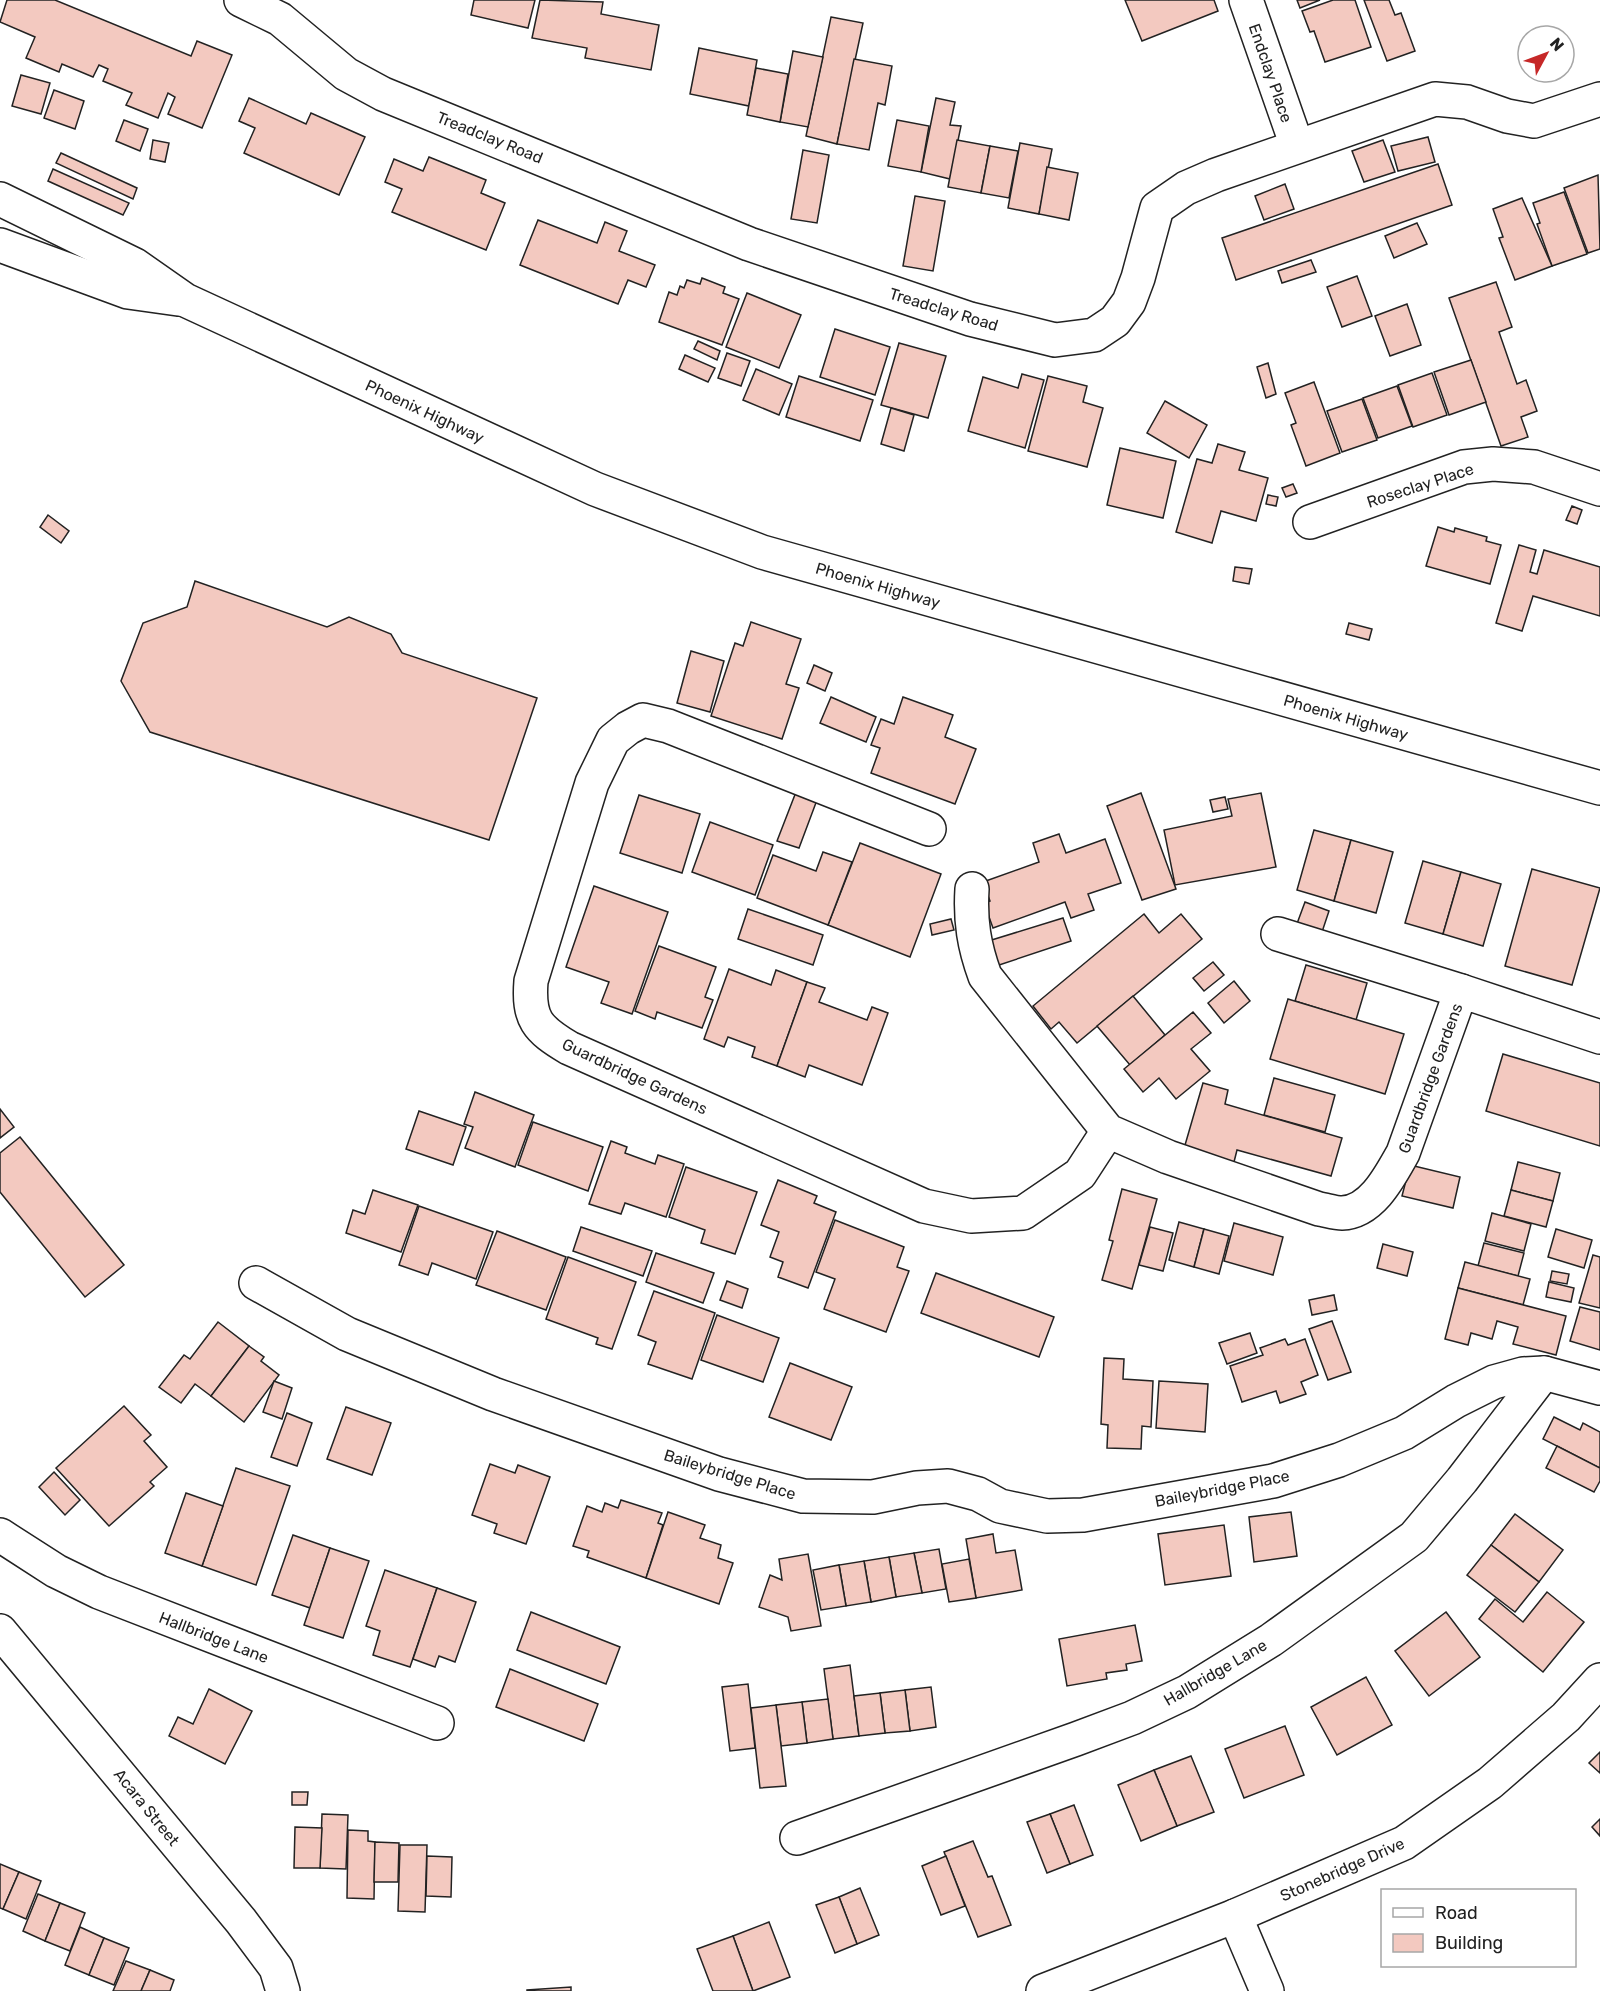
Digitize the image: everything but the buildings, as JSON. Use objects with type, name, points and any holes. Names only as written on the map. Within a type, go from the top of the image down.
[{"type":"street","name":"Treadclay Road","points":[[241,0],[280,19],[346,74],[383,94],[749,244],[970,319],[1055,340],[1094,335],[1115,321],[1129,302],[1138,278],[1157,208],[1186,188],[1297,146],[1435,99],[1467,102],[1507,116],[1534,121],[1600,99]]},
{"type":"street","name":"Endclay Place","points":[[1246,0],[1297,146]]},
{"type":"street","name":"Phoenix Highway","points":[[0,199],[135,265],[185,300],[595,489],[762,552],[1600,788]]},
{"type":"street","name":"Phoenix Highway","points":[[0,245],[128,292],[185,300]]},
{"type":"street","name":"Roseclay Place","points":[[1310,522],[1464,467],[1494,464],[1534,467],[1600,489]]},
{"type":"street","name":"Guardbridge Gardens","points":[[929,829],[668,726],[643,720],[628,728],[614,740],[592,783],[531,981],[530,1005],[544,1033],[569,1048],[924,1206],[971,1216],[1023,1213],[1080,1174],[1108,1131]]},
{"type":"street","name":"Guardbridge Gardens","points":[[972,889],[970,919],[973,939],[985,976],[1108,1131],[1201,1168],[1319,1209],[1344,1213],[1369,1203],[1403,1153],[1461,991],[1600,1037]]},
{"type":"street","points":[[1278,934],[1461,991]]},
{"type":"street","name":"Baileybridge Place","points":[[256,1283],[347,1334],[493,1394],[719,1474],[803,1496],[873,1497],[917,1488],[948,1486],[978,1494],[1000,1506],[1047,1516],[1083,1515],[1273,1481],[1339,1460],[1404,1433],[1455,1401],[1494,1382],[1523,1374],[1545,1373],[1600,1388]]},
{"type":"street","name":"Hallbridge Lane","points":[[797,1838],[1122,1722],[1196,1686],[1281,1633],[1414,1537],[1462,1480],[1545,1373]]},
{"type":"street","name":"Hallbridge Lane","points":[[0,1535],[56,1571],[99,1592],[437,1722]]},
{"type":"street","name":"Acara Street","points":[[4,1640],[241,1921],[276,1968],[283,1991]]},
{"type":"street","name":"Stonebridge Drive","points":[[1043,1991],[1235,1916],[1404,1843],[1490,1783],[1566,1717],[1600,1680]]},
{"type":"street","points":[[1235,1916],[1267,1991]]}]
